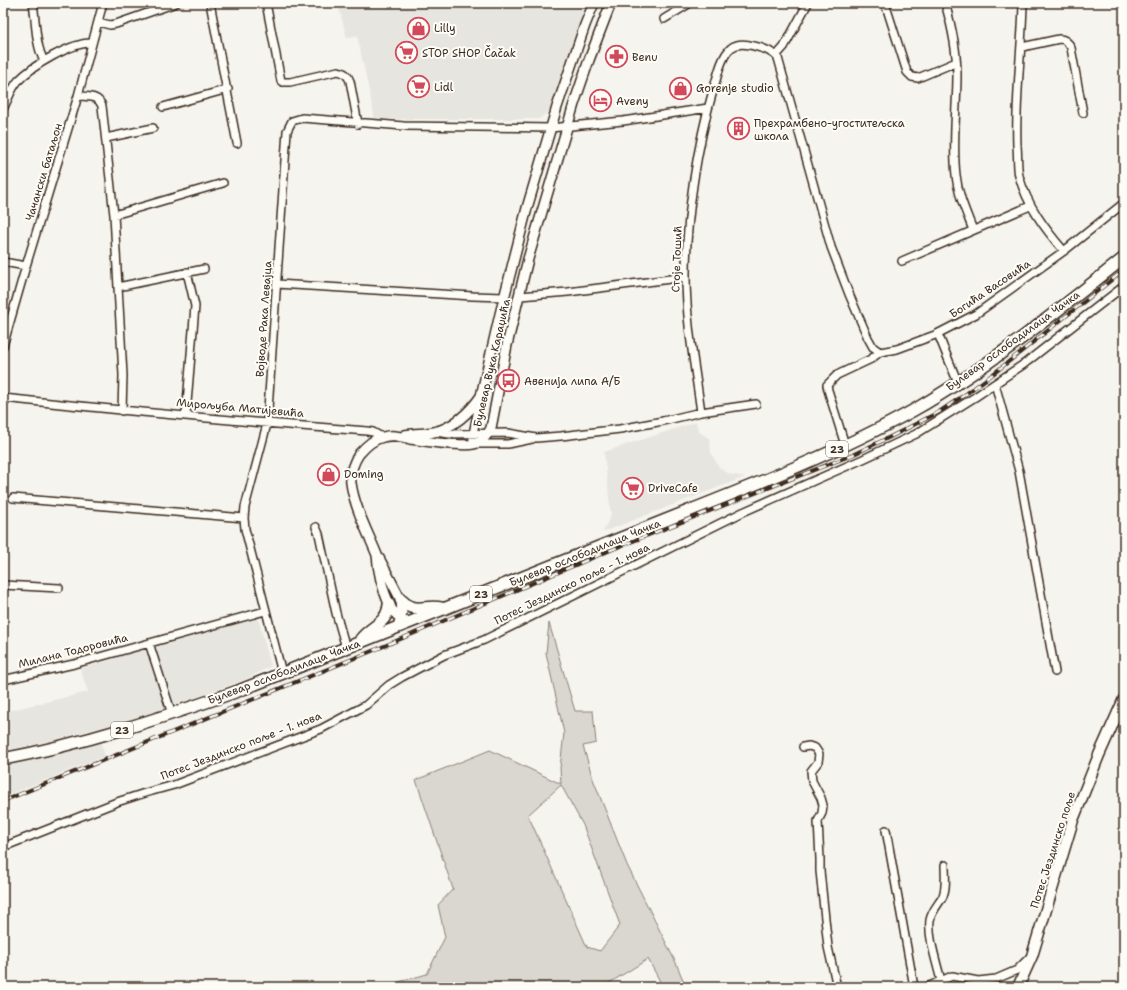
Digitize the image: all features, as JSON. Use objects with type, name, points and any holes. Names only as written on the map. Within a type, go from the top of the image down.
[{"type":"main road","name":"Булевар ослободилаца Чачка","points":[[3,759],[114,732],[238,691],[346,648],[402,623],[444,609],[736,492],[845,445],[892,422],[958,382],[1027,333],[1124,258]]},
{"type":"main road","points":[[401,600],[412,608],[417,609],[435,607],[444,609]]},
{"type":"main road","points":[[358,643],[366,633],[384,620],[387,616],[389,605]]},
{"type":"main road","name":"Потес Јездинско поље","points":[[1018,987],[1032,956],[1073,820],[1099,755],[1124,699]]},
{"type":"street","points":[[33,3],[40,54],[44,60]]},
{"type":"street","name":"Чачански батаљон","points":[[3,346],[78,96],[103,3]]},
{"type":"street","points":[[98,22],[110,25],[116,24],[176,3]]},
{"type":"street","points":[[210,3],[228,89],[237,143]]},
{"type":"street","points":[[266,3],[281,81],[290,82],[342,71],[349,77],[358,124],[550,128],[623,121],[708,108]]},
{"type":"street","name":"Булевар Вука Караџића","points":[[594,3],[550,128],[527,208],[481,396],[473,434],[473,444],[484,438],[489,433],[491,428],[507,345],[530,252],[589,60],[611,3]]},
{"type":"street","points":[[664,19],[688,3]]},
{"type":"street","points":[[808,3],[784,47],[776,56],[782,67],[831,247],[868,338],[873,347],[880,352]]},
{"type":"street","points":[[885,3],[907,72],[912,78],[918,78],[956,62]]},
{"type":"street","points":[[946,3],[952,28],[956,62],[954,133],[956,176],[961,200],[974,230]]},
{"type":"street","points":[[1023,3],[1022,47],[1016,118],[1019,175],[1030,206],[1064,251]]},
{"type":"street","points":[[1022,47],[1059,39],[1062,39],[1069,44],[1083,113]]},
{"type":"street","points":[[3,109],[17,82],[44,60],[78,44],[92,43]]},
{"type":"street","name":"Стоје Тошић","points":[[702,412],[690,343],[686,277],[690,211],[699,150],[708,108],[718,76],[726,56],[732,48],[737,45],[760,47],[770,51],[776,56]]},
{"type":"street","points":[[163,108],[228,89]]},
{"type":"street","points":[[78,96],[94,97],[101,102],[114,215],[123,375],[122,410]]},
{"type":"street","name":"Војводе Рака Левајца","points":[[282,673],[245,529],[244,518],[245,507],[267,424],[287,131],[292,121],[302,118],[358,124]]},
{"type":"street","points":[[106,138],[152,128]]},
{"type":"street","points":[[114,215],[223,183]]},
{"type":"street","name":"Богића Васовића","points":[[845,445],[827,385],[837,375],[871,359],[880,352],[897,349],[938,334],[976,314],[1064,251],[1124,204]]},
{"type":"street","points":[[902,261],[1030,206]]},
{"type":"street","points":[[3,262],[26,266]]},
{"type":"street","points":[[118,287],[204,269]]},
{"type":"street","points":[[186,416],[195,306],[187,272]]},
{"type":"street","points":[[520,296],[568,292],[686,277]]},
{"type":"street","points":[[277,284],[504,297]]},
{"type":"street","name":"Потес Јездинско поље - 1. нова","points":[[3,847],[117,802],[144,792],[174,785],[321,729],[366,705],[389,685],[402,677],[444,655],[484,640],[743,512],[863,460],[916,434],[1024,364],[1124,286]]},
{"type":"street","points":[[938,334],[958,382]]},
{"type":"street","points":[[995,384],[1019,471],[1055,672]]},
{"type":"street","points":[[435,432],[453,424],[474,406],[481,396]]},
{"type":"street","name":"Мирољуба Матијевића","points":[[3,398],[267,424],[367,431],[373,432],[382,437],[400,436],[440,443],[473,444]]},
{"type":"street","points":[[473,444],[508,444],[536,438],[620,429],[702,412],[756,404]]},
{"type":"street","points":[[400,436],[435,432],[473,434],[508,433],[536,438]]},
{"type":"street","points":[[382,437],[369,444],[358,456],[352,467],[351,479],[356,499],[377,555],[401,600],[402,623]]},
{"type":"street","points":[[13,498],[244,518]]},
{"type":"street","points":[[316,527],[319,534],[336,613],[346,648]]},
{"type":"street","points":[[377,555],[377,565],[389,605],[402,623]]},
{"type":"street","points":[[3,585],[59,588]]},
{"type":"street","name":"Милана Тодоровића","points":[[3,680],[74,664],[265,610]]},
{"type":"street","points":[[149,643],[172,714]]},
{"type":"street","points":[[803,747],[809,746],[815,748],[819,754],[818,762],[811,771],[812,781],[823,805],[822,813],[818,821],[820,872],[828,947],[837,987]]},
{"type":"street","points":[[886,830],[914,987]]},
{"type":"street","points":[[940,981],[930,934],[930,922],[932,914],[945,891],[945,865]]},
{"type":"street","points":[[927,987],[952,976],[978,981],[996,979],[1017,970],[1032,956]]},
{"type":"shaded area","points":[[590,3],[551,110],[539,119],[375,119],[357,35],[347,38],[338,4]]},
{"type":"shaded area","points":[[696,422],[699,432],[710,439],[711,453],[719,467],[729,474],[745,477],[603,532],[611,515],[604,452]]},
{"type":"shaded area","points":[[258,618],[271,666],[245,680],[147,715],[51,741],[3,751],[3,712],[88,692],[80,669],[192,634]]},
{"type":"shaded area","points":[[549,623],[575,711],[593,711],[596,743],[583,746],[593,779],[627,865],[676,963],[686,987],[663,987],[648,959],[606,985],[589,987],[512,987],[485,985],[484,987],[396,987],[395,983],[427,974],[445,937],[438,905],[453,889],[416,780],[490,750],[561,784],[560,768],[564,733],[546,653]],"holes":[[[561,785],[583,825],[620,925],[600,951],[587,947],[528,815]]]},
{"type":"shaded area","points":[[100,741],[105,756],[3,797],[3,762]]},
{"type":"railway","points":[[3,801],[377,649],[618,547],[852,455],[939,412],[963,396],[1124,270]]},
{"type":"place","name":"Lilly","points":[[419,28]]},
{"type":"place","name":"STOP SHOP Čačak","points":[[407,53]]},
{"type":"place","name":"Benu","points":[[616,57]]},
{"type":"place","name":"Lidl","points":[[418,87]]},
{"type":"place","name":"Gorenje studio","points":[[681,88]]},
{"type":"place","name":"Aveny","points":[[601,101]]},
{"type":"place","name":"Прехрамбено-угоститељска школа","points":[[739,129]]},
{"type":"place","name":"Авенија липа А/Б","points":[[509,381]]},
{"type":"place","name":"Doming","points":[[328,474]]},
{"type":"place","name":"DriveCafe","points":[[632,488]]}]
